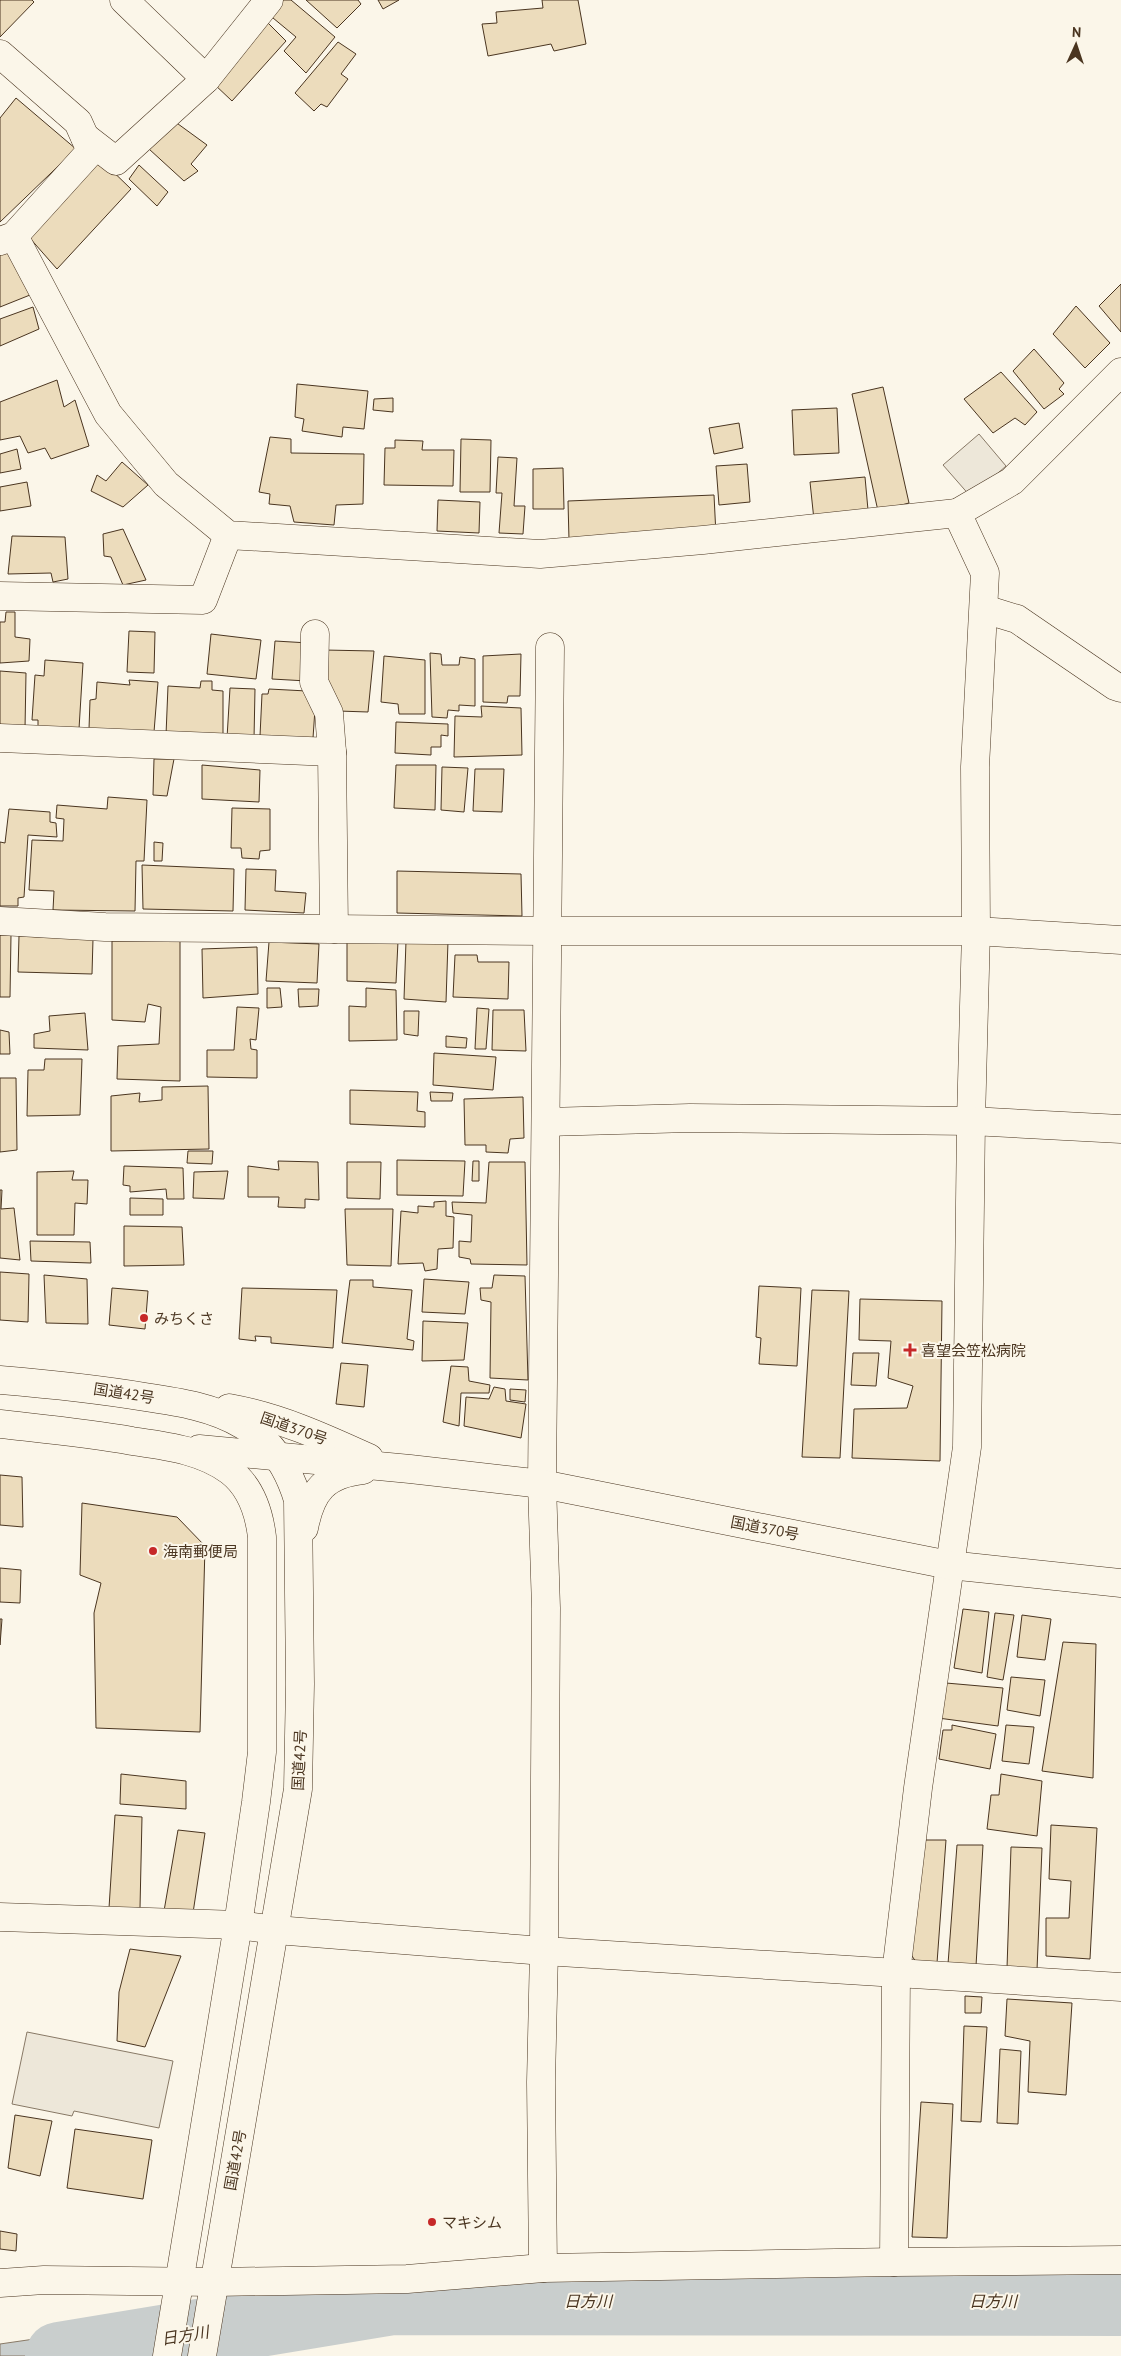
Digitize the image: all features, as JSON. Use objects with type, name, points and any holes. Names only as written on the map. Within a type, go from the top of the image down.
[{"type":"main road","points":[[124,0],[206,79]]},
{"type":"main road","points":[[85,137],[116,161],[206,79],[268,0]]},
{"type":"main road","points":[[0,54],[78,122],[91,151],[7,238],[108,414],[166,484],[228,535],[540,554],[712,539],[957,513],[1012,481],[1121,372]]},
{"type":"main road","points":[[894,2262],[896,1973],[918,1788],[967,1447],[971,1121],[976,931],[975,767],[985,573],[957,513]]},
{"type":"main road","points":[[0,596],[203,600],[228,535]]},
{"type":"main road","points":[[984,609],[1017,619],[1115,686],[1121,688]]},
{"type":"main road","points":[[315,634],[314,682],[329,713],[332,752],[334,929]]},
{"type":"main road","points":[[543,2268],[541,2082],[544,1951],[546,1608],[542,1484],[550,647]]},
{"type":"main road","points":[[0,738],[332,752]]},
{"type":"main road","points":[[0,921],[105,927],[547,931],[976,931],[1121,940]]},
{"type":"main road","points":[[546,1122],[690,1118],[971,1121],[1121,1129]]},
{"type":"main road","name":"国道42号","points":[[0,1380],[92,1388],[175,1401],[224,1415],[245,1426],[263,1440],[278,1456],[289,1474],[298,1500],[300,1730],[298,1789],[276,1930],[202,2356]]},
{"type":"main road","name":"国道370号","points":[[175,1401],[250,1412],[320,1435],[371,1459],[410,1469]]},
{"type":"main road","points":[[0,1424],[97,1435],[168,1446],[202,1456],[230,1471],[252,1497],[260,1524],[262,1537],[262,1752],[238,1925],[167,2356]]},
{"type":"main road","name":"国道370号","points":[[168,1446],[410,1469],[542,1484],[950,1565],[1121,1582]]},
{"type":"main road","name":"国道370号","points":[[299,1568],[305,1526],[319,1488],[327,1481],[348,1472],[410,1469]]},
{"type":"main road","points":[[0,1917],[238,1925],[276,1930],[544,1951],[1121,1987]]},
{"type":"main road","points":[[0,2283],[44,2280],[178,2288],[213,2288],[424,2278],[543,2268],[1121,2260]]},
{"type":"shaded area","points":[[979,434],[1006,466],[971,497],[943,465]]},
{"type":"shaded area","points":[[27,2032],[173,2061],[159,2128],[74,2111],[72,2116],[12,2104]]},
{"type":"shaded area","points":[[131,2325],[125,2356],[0,2356],[0,2344]]},
{"type":"building","points":[[0,0],[32,0],[34,2],[0,37]]},
{"type":"building","points":[[277,0],[291,0],[335,37],[306,73],[284,51],[296,37],[267,13]]},
{"type":"building","points":[[306,0],[358,0],[361,4],[337,28]]},
{"type":"building","points":[[378,0],[399,0],[383,9]]},
{"type":"building","points":[[542,0],[578,0],[586,44],[554,51],[551,44],[488,56],[482,24],[497,23],[496,12],[543,8]]},
{"type":"building","points":[[266,21],[286,41],[232,101],[213,83]]},
{"type":"building","points":[[338,42],[356,54],[341,74],[348,79],[327,107],[321,104],[314,111],[295,93]]},
{"type":"building","points":[[16,98],[76,149],[0,222],[0,118]]},
{"type":"building","points":[[174,121],[207,145],[191,164],[198,171],[184,181],[149,149]]},
{"type":"building","points":[[101,160],[131,189],[57,269],[28,236]]},
{"type":"building","points":[[139,165],[168,192],[157,206],[129,179]]},
{"type":"building","points":[[8,248],[30,295],[0,307],[0,251]]},
{"type":"building","points":[[1121,284],[1121,332],[1099,306]]},
{"type":"building","points":[[1076,306],[1110,343],[1085,368],[1053,334]]},
{"type":"building","points":[[33,307],[39,329],[0,346],[0,319]]},
{"type":"building","points":[[1034,349],[1064,383],[1059,389],[1064,394],[1044,409],[1013,371]]},
{"type":"building","points":[[1001,372],[1037,412],[1025,425],[1015,418],[993,433],[964,399]]},
{"type":"building","points":[[57,380],[64,407],[75,400],[89,446],[51,459],[45,448],[28,453],[20,436],[0,440],[0,402]]},
{"type":"building","points":[[297,384],[368,391],[364,429],[343,427],[342,437],[302,431],[304,419],[295,417]]},
{"type":"building","points":[[883,387],[909,503],[878,511],[852,394]]},
{"type":"building","points":[[393,398],[393,412],[373,410],[374,399]]},
{"type":"building","points":[[837,408],[839,453],[794,455],[792,410]]},
{"type":"building","points":[[739,423],[743,448],[714,454],[709,428]]},
{"type":"building","points":[[270,437],[291,439],[291,453],[364,454],[363,504],[336,505],[334,525],[294,522],[290,506],[269,504],[270,494],[259,492]]},
{"type":"building","points":[[461,439],[491,440],[490,492],[460,492]]},
{"type":"building","points":[[395,440],[423,441],[422,450],[454,450],[453,486],[384,485],[385,448],[395,448]]},
{"type":"building","points":[[17,449],[21,469],[0,473],[0,454]]},
{"type":"building","points":[[498,457],[517,458],[514,506],[525,506],[523,534],[499,533],[502,493],[496,493]]},
{"type":"building","points":[[122,462],[148,485],[123,507],[91,491],[97,475],[106,481]]},
{"type":"building","points":[[747,464],[750,502],[719,505],[716,466]]},
{"type":"building","points":[[563,468],[564,509],[533,509],[533,469]]},
{"type":"building","points":[[865,477],[868,510],[814,520],[810,482]]},
{"type":"building","points":[[27,482],[31,506],[0,511],[0,487]]},
{"type":"building","points":[[714,495],[716,535],[569,540],[568,501]]},
{"type":"building","points":[[438,500],[480,502],[479,533],[437,531]]},
{"type":"building","points":[[123,529],[146,580],[123,585],[111,557],[104,556],[103,534]]},
{"type":"building","points":[[12,536],[65,537],[68,579],[53,582],[51,573],[8,574]]},
{"type":"building","points":[[6,612],[15,612],[15,637],[30,639],[29,661],[0,663],[0,622],[5,622]]},
{"type":"building","points":[[129,631],[155,632],[154,673],[127,672]]},
{"type":"building","points":[[211,634],[261,640],[256,679],[207,674]]},
{"type":"building","points":[[275,641],[309,643],[307,681],[272,679]]},
{"type":"building","points":[[324,650],[374,651],[368,712],[338,711],[324,682]]},
{"type":"building","points":[[430,653],[441,654],[442,665],[459,665],[460,657],[475,659],[475,706],[459,705],[459,711],[448,710],[447,718],[432,717]]},
{"type":"building","points":[[521,654],[520,696],[508,696],[507,703],[483,702],[483,656]]},
{"type":"building","points":[[384,656],[425,660],[425,714],[399,714],[398,704],[381,702]]},
{"type":"building","points":[[45,660],[83,663],[79,729],[38,727],[38,720],[32,720],[35,675],[44,676]]},
{"type":"building","points":[[0,671],[26,673],[25,729],[0,727]]},
{"type":"building","points":[[129,680],[158,682],[154,732],[89,729],[90,700],[96,699],[97,682],[130,685]]},
{"type":"building","points":[[201,681],[212,681],[212,690],[223,691],[223,738],[166,735],[168,686],[200,688]]},
{"type":"building","points":[[230,688],[255,689],[254,739],[227,738]]},
{"type":"building","points":[[269,689],[307,691],[315,709],[313,738],[260,736],[262,694],[268,694]]},
{"type":"building","points":[[481,706],[521,708],[522,755],[454,757],[455,716],[482,717]]},
{"type":"building","points":[[396,722],[448,724],[448,736],[441,735],[441,747],[431,747],[431,755],[395,753]]},
{"type":"building","points":[[154,759],[174,759],[167,796],[153,795]]},
{"type":"building","points":[[202,765],[260,770],[259,802],[202,799]]},
{"type":"building","points":[[396,765],[436,765],[435,810],[394,808]]},
{"type":"building","points":[[442,767],[468,768],[464,812],[441,810]]},
{"type":"building","points":[[475,769],[504,769],[502,812],[473,811]]},
{"type":"building","points":[[108,797],[147,800],[144,861],[136,861],[135,911],[53,910],[54,891],[29,890],[32,840],[63,841],[64,819],[56,818],[57,805],[107,809]]},
{"type":"building","points":[[232,808],[270,809],[270,850],[260,851],[259,859],[242,858],[241,848],[231,848]]},
{"type":"building","points":[[9,809],[50,812],[50,822],[56,823],[57,837],[28,835],[24,897],[18,898],[18,906],[0,906],[0,842],[5,843]]},
{"type":"building","points":[[154,842],[163,843],[162,861],[154,861]]},
{"type":"building","points":[[142,865],[234,869],[233,911],[143,909]]},
{"type":"building","points":[[246,869],[276,870],[275,891],[306,893],[304,913],[245,910]]},
{"type":"building","points":[[397,871],[521,874],[522,916],[397,913]]},
{"type":"building","points":[[0,935],[11,935],[10,997],[0,997]]},
{"type":"building","points":[[19,936],[93,939],[92,974],[18,972]]},
{"type":"building","points":[[347,940],[398,941],[396,983],[347,981]]},
{"type":"building","points":[[112,941],[180,941],[180,1081],[117,1079],[118,1046],[159,1044],[161,1007],[148,1004],[145,1022],[112,1020]]},
{"type":"building","points":[[406,941],[448,941],[446,1002],[404,999]]},
{"type":"building","points":[[269,942],[319,944],[317,983],[266,981]]},
{"type":"building","points":[[257,947],[258,994],[203,998],[202,949]]},
{"type":"building","points":[[455,955],[477,955],[478,962],[509,962],[508,999],[453,997]]},
{"type":"building","points":[[267,988],[280,988],[282,1007],[267,1008]]},
{"type":"building","points":[[366,988],[396,990],[397,1040],[349,1041],[349,1006],[366,1007]]},
{"type":"building","points":[[298,989],[319,989],[318,1006],[299,1007]]},
{"type":"building","points":[[237,1007],[259,1008],[256,1040],[250,1039],[251,1049],[257,1050],[257,1078],[207,1077],[207,1050],[234,1050]]},
{"type":"building","points":[[477,1008],[489,1009],[486,1049],[475,1049]]},
{"type":"building","points":[[493,1010],[524,1010],[526,1051],[492,1050]]},
{"type":"building","points":[[404,1011],[419,1011],[418,1036],[404,1034]]},
{"type":"building","points":[[85,1013],[88,1050],[34,1048],[34,1034],[50,1031],[49,1016]]},
{"type":"building","points":[[0,1030],[9,1032],[10,1054],[0,1054]]},
{"type":"building","points":[[446,1036],[467,1038],[466,1048],[446,1047]]},
{"type":"building","points":[[434,1053],[496,1057],[493,1090],[433,1085]]},
{"type":"building","points":[[45,1059],[82,1059],[80,1115],[27,1116],[28,1070],[44,1070]]},
{"type":"building","points":[[0,1078],[16,1078],[17,1150],[0,1152]]},
{"type":"building","points":[[208,1086],[209,1149],[111,1151],[111,1096],[140,1093],[139,1102],[162,1100],[162,1087]]},
{"type":"building","points":[[350,1090],[418,1092],[417,1111],[425,1112],[425,1127],[350,1124]]},
{"type":"building","points":[[430,1092],[453,1093],[452,1101],[431,1101]]},
{"type":"building","points":[[523,1097],[524,1138],[510,1139],[508,1153],[486,1152],[486,1145],[465,1145],[464,1099]]},
{"type":"building","points":[[188,1151],[213,1151],[212,1164],[187,1163]]},
{"type":"building","points":[[397,1160],[465,1161],[463,1196],[397,1195]]},
{"type":"building","points":[[278,1161],[318,1162],[319,1200],[305,1199],[305,1208],[278,1207],[279,1197],[248,1197],[248,1166],[279,1170]]},
{"type":"building","points":[[473,1161],[479,1161],[479,1181],[472,1181]]},
{"type":"building","points":[[347,1162],[381,1162],[380,1199],[347,1198]]},
{"type":"building","points":[[489,1162],[525,1162],[527,1265],[471,1264],[470,1259],[459,1257],[459,1241],[471,1242],[472,1215],[453,1213],[452,1202],[486,1203]]},
{"type":"building","points":[[124,1166],[183,1168],[184,1199],[167,1199],[166,1189],[130,1192],[130,1186],[123,1185]]},
{"type":"building","points":[[74,1171],[72,1180],[88,1180],[87,1204],[75,1203],[74,1235],[37,1235],[37,1172]]},
{"type":"building","points":[[228,1171],[224,1199],[193,1198],[194,1172]]},
{"type":"building","points":[[0,1190],[2,1190],[1,1209],[14,1208],[20,1260],[0,1258]]},
{"type":"building","points":[[130,1198],[163,1199],[163,1215],[130,1215]]},
{"type":"building","points":[[446,1201],[446,1216],[454,1217],[453,1248],[438,1249],[437,1269],[425,1271],[423,1263],[398,1264],[401,1211],[418,1213],[418,1206],[434,1207],[434,1202]]},
{"type":"building","points":[[345,1209],[393,1209],[391,1266],[347,1265]]},
{"type":"building","points":[[124,1226],[182,1227],[184,1265],[124,1266]]},
{"type":"building","points":[[30,1241],[90,1242],[91,1263],[31,1261]]},
{"type":"building","points":[[0,1272],[29,1274],[28,1322],[0,1320]]},
{"type":"building","points":[[44,1275],[87,1279],[88,1324],[46,1323]]},
{"type":"building","points":[[494,1275],[525,1276],[528,1380],[490,1378],[491,1302],[481,1300],[480,1288],[492,1288]]},
{"type":"building","points":[[424,1279],[469,1282],[465,1314],[422,1312]]},
{"type":"building","points":[[350,1280],[373,1280],[373,1287],[412,1290],[407,1339],[414,1341],[413,1350],[342,1343]]},
{"type":"building","points":[[759,1286],[801,1288],[797,1366],[759,1364],[761,1338],[756,1337]]},
{"type":"building","points":[[112,1288],[148,1291],[145,1329],[109,1325]]},
{"type":"building","points":[[242,1288],[337,1290],[333,1348],[271,1343],[271,1337],[255,1336],[256,1341],[239,1339]]},
{"type":"building","points":[[812,1290],[849,1291],[840,1458],[802,1457]]},
{"type":"building","points":[[860,1299],[942,1301],[940,1461],[852,1458],[854,1409],[907,1408],[913,1386],[888,1378],[891,1341],[859,1340]]},
{"type":"building","points":[[423,1321],[468,1323],[464,1360],[422,1361]]},
{"type":"building","points":[[853,1353],[879,1353],[876,1386],[851,1385]]},
{"type":"building","points":[[341,1363],[368,1365],[364,1407],[336,1404]]},
{"type":"building","points":[[451,1366],[468,1367],[469,1381],[490,1385],[489,1393],[461,1393],[459,1426],[443,1422]]},
{"type":"building","points":[[494,1387],[505,1389],[506,1401],[526,1404],[521,1438],[464,1426],[466,1397],[489,1399]]},
{"type":"building","points":[[510,1389],[526,1390],[525,1402],[510,1400]]},
{"type":"building","points":[[0,1475],[22,1477],[23,1527],[0,1525]]},
{"type":"building","points":[[82,1503],[177,1517],[205,1546],[200,1732],[96,1728],[94,1613],[101,1583],[80,1575]]},
{"type":"building","points":[[0,1568],[21,1570],[20,1603],[0,1602]]},
{"type":"building","points":[[963,1609],[989,1612],[982,1673],[954,1668]]},
{"type":"building","points":[[995,1613],[1014,1615],[1003,1680],[987,1677]]},
{"type":"building","points":[[1022,1615],[1051,1619],[1045,1660],[1017,1657]]},
{"type":"building","points":[[0,1619],[2,1619],[0,1645]]},
{"type":"building","points":[[1063,1642],[1096,1644],[1093,1778],[1042,1771]]},
{"type":"building","points":[[1011,1677],[1045,1680],[1040,1716],[1007,1710]]},
{"type":"building","points":[[946,1683],[1003,1688],[998,1726],[938,1718]]},
{"type":"building","points":[[952,1725],[996,1734],[990,1769],[939,1759],[943,1730],[952,1730]]},
{"type":"building","points":[[1006,1725],[1034,1727],[1029,1764],[1002,1761]]},
{"type":"building","points":[[121,1774],[186,1781],[186,1809],[120,1804]]},
{"type":"building","points":[[1001,1774],[1042,1781],[1037,1836],[987,1829],[991,1795],[999,1795]]},
{"type":"building","points":[[115,1815],[142,1817],[140,1908],[109,1908]]},
{"type":"building","points":[[1051,1825],[1097,1828],[1090,1959],[1046,1956],[1046,1918],[1069,1918],[1071,1881],[1049,1879]]},
{"type":"building","points":[[178,1830],[205,1833],[193,1913],[164,1911]]},
{"type":"building","points":[[921,1840],[946,1840],[937,1963],[916,1962],[910,1953]]},
{"type":"building","points":[[957,1845],[983,1845],[976,1966],[948,1964]]},
{"type":"building","points":[[1011,1847],[1042,1848],[1037,1970],[1007,1968]]},
{"type":"building","points":[[130,1949],[181,1956],[145,2047],[117,2041],[119,1992]]},
{"type":"building","points":[[965,1996],[982,1997],[981,2013],[965,2013]]},
{"type":"building","points":[[1007,1999],[1072,2003],[1066,2095],[1028,2092],[1030,2041],[1005,2036]]},
{"type":"building","points":[[964,2026],[987,2027],[981,2122],[961,2121]]},
{"type":"building","points":[[1000,2049],[1021,2051],[1018,2124],[997,2123]]},
{"type":"building","points":[[921,2102],[953,2104],[947,2238],[912,2237]]},
{"type":"building","points":[[15,2115],[52,2121],[40,2176],[8,2168]]},
{"type":"building","points":[[75,2129],[152,2140],[143,2199],[67,2188]]},
{"type":"building","points":[[0,2231],[17,2234],[16,2251],[0,2249]]},
{"type":"waterway","name":"日方川","points":[[59,2356],[393,2301],[1121,2302]]},
{"type":"place","name":"みちくさ","points":[[144,1318]]},
{"type":"place","name":"喜望会笠松病院","points":[[910,1350]]},
{"type":"place","name":"海南郵便局","points":[[153,1551]]},
{"type":"place","name":"マキシム","points":[[432,2222]]}]
